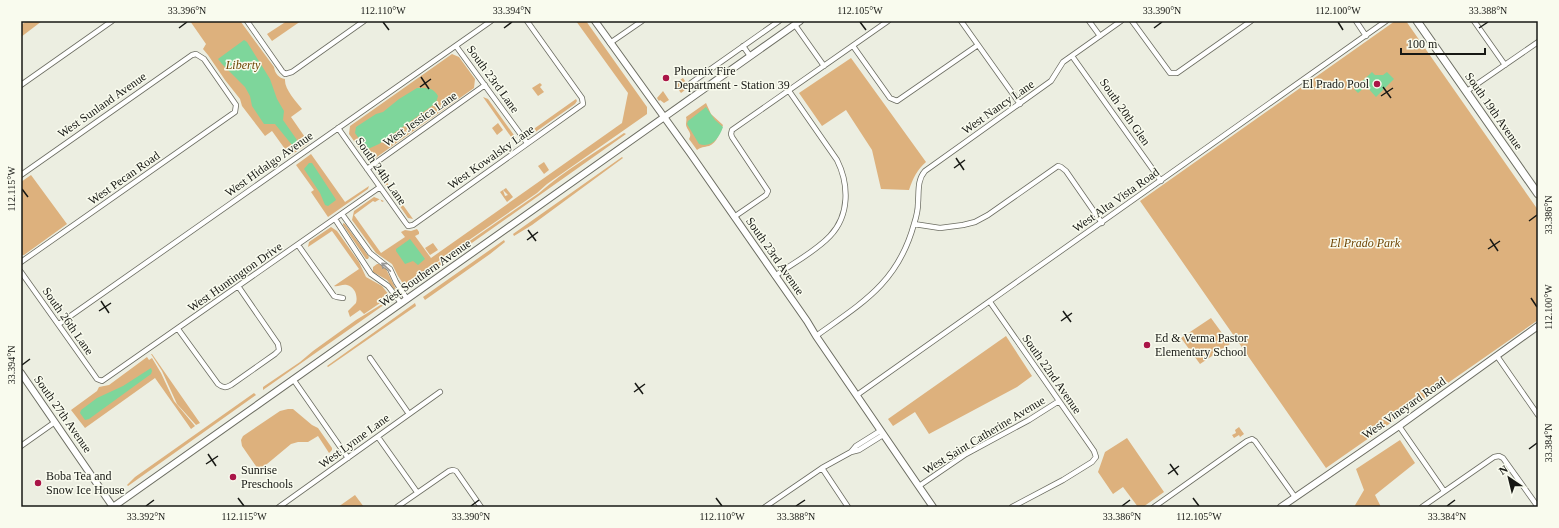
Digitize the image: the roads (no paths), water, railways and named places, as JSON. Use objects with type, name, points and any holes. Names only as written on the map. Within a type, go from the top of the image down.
[{"type":"main road","name":"South 23rd Avenue","points":[[595,21],[807,321],[881,433],[933,507]]},
{"type":"main road","name":"South 19th Avenue","points":[[1417,21],[1538,194]]},
{"type":"main road","name":"West Southern Avenue","points":[[113,507],[798,23]]},
{"type":"main road","name":"West Vineyard Road","points":[[1281,507],[1399,426],[1538,326]]},
{"type":"main road","name":"South 27th Avenue","points":[[21,373],[113,507]]},
{"type":"street","points":[[21,85],[112,21]]},
{"type":"street","points":[[247,21],[285,74],[292,72],[364,21]]},
{"type":"street","name":"West Hidalgo Avenue","points":[[59,324],[491,21]]},
{"type":"street","name":"West Kowalsky Lane","points":[[408,226],[416,223],[527,143],[582,106],[583,102],[528,21]]},
{"type":"street","points":[[610,43],[642,21]]},
{"type":"street","points":[[691,83],[779,21]]},
{"type":"street","points":[[734,217],[768,192],[768,188],[731,134],[734,129],[888,21]]},
{"type":"street","points":[[961,21],[1020,104]]},
{"type":"street","points":[[1089,21],[1100,36]]},
{"type":"street","name":"West Nancy Lane","points":[[816,336],[866,300],[890,276],[905,249],[914,224],[918,205],[919,180],[923,173],[1051,81],[1062,64],[1121,21]]},
{"type":"street","points":[[1132,21],[1170,73],[1177,73],[1251,21]]},
{"type":"street","points":[[1356,21],[1366,36]]},
{"type":"street","name":"West Alta Vista Road","points":[[857,395],[1386,21]]},
{"type":"street","points":[[1474,21],[1505,65]]},
{"type":"street","points":[[798,23],[824,66]]},
{"type":"street","points":[[1467,92],[1538,42]]},
{"type":"street","points":[[853,46],[892,100],[899,101],[978,45]]},
{"type":"street","name":"South 23rd Lane","points":[[456,46],[527,143]]},
{"type":"street","points":[[743,46],[750,56]]},
{"type":"street","name":"West Pecan Road","points":[[21,262],[235,112],[235,103],[204,59],[196,54]]},
{"type":"street","name":"West Sunland Avenue","points":[[21,175],[188,57],[196,54]]},
{"type":"street","name":"South 20th Glen","points":[[1072,56],[1161,181]]},
{"type":"street","name":"West Jessica Lane","points":[[367,169],[485,85]]},
{"type":"street","points":[[775,276],[822,244],[832,235],[842,216],[846,195],[842,171],[837,160],[789,91]]},
{"type":"street","name":"South 24th Lane","points":[[338,128],[408,226]]},
{"type":"street","points":[[914,224],[940,228],[975,222],[988,215],[1058,166],[1066,171],[1102,222]]},
{"type":"street","name":"West Huntington Drive","points":[[101,381],[178,329],[380,187]]},
{"type":"street","points":[[342,214],[370,253],[390,268],[396,282],[407,299]]},
{"type":"street","points":[[335,219],[371,274],[388,286],[401,303]]},
{"type":"street","points":[[298,245],[334,296],[344,298]]},
{"type":"street","name":"South 26th Lane","points":[[21,272],[97,379],[101,381]]},
{"type":"street","points":[[178,329],[218,384],[226,388],[279,350],[278,344],[238,286]]},
{"type":"street","name":"South 22nd Avenue","points":[[990,302],[1094,450],[1096,457],[1092,462],[1022,502]]},
{"type":"street","points":[[1497,356],[1538,414]]},
{"type":"street","points":[[370,358],[409,414]]},
{"type":"street","points":[[293,379],[348,458]]},
{"type":"street","name":"West Lynne Lane","points":[[282,506],[440,392]]},
{"type":"street","name":"West Saint Catherine Avenue","points":[[918,486],[966,454],[1029,420],[1059,401]]},
{"type":"street","points":[[21,446],[55,422]]},
{"type":"street","points":[[1399,426],[1444,491]]},
{"type":"street","points":[[765,507],[822,468],[851,452],[856,446],[881,433]]},
{"type":"street","points":[[378,437],[417,492]]},
{"type":"street","points":[[1154,507],[1246,441],[1252,439],[1255,441],[1292,499],[1293,507]]},
{"type":"street","points":[[1422,507],[1494,457],[1499,456],[1504,458],[1538,507]]},
{"type":"street","points":[[822,468],[848,507]]},
{"type":"street","points":[[397,507],[417,492],[453,470],[456,471],[481,507]]},
{"type":"street","points":[[1012,507],[1022,502],[1025,507]]},
{"type":"place","name":"Phoenix Fire Department - Station 39","points":[[666,78]]},
{"type":"place","name":"El Prado Pool","points":[[1377,84]]},
{"type":"place","name":"Ed & Verma Pastor Elementary School","points":[[1147,345]]},
{"type":"place","name":"Sunrise Preschools","points":[[233,477]]},
{"type":"place","name":"Boba Tea and Snow Ice House","points":[[38,483]]},
{"type":"park label","name":"Liberty","points":[[243,65]]},
{"type":"park label","name":"El Prado Park","points":[[1365,243]]}]
